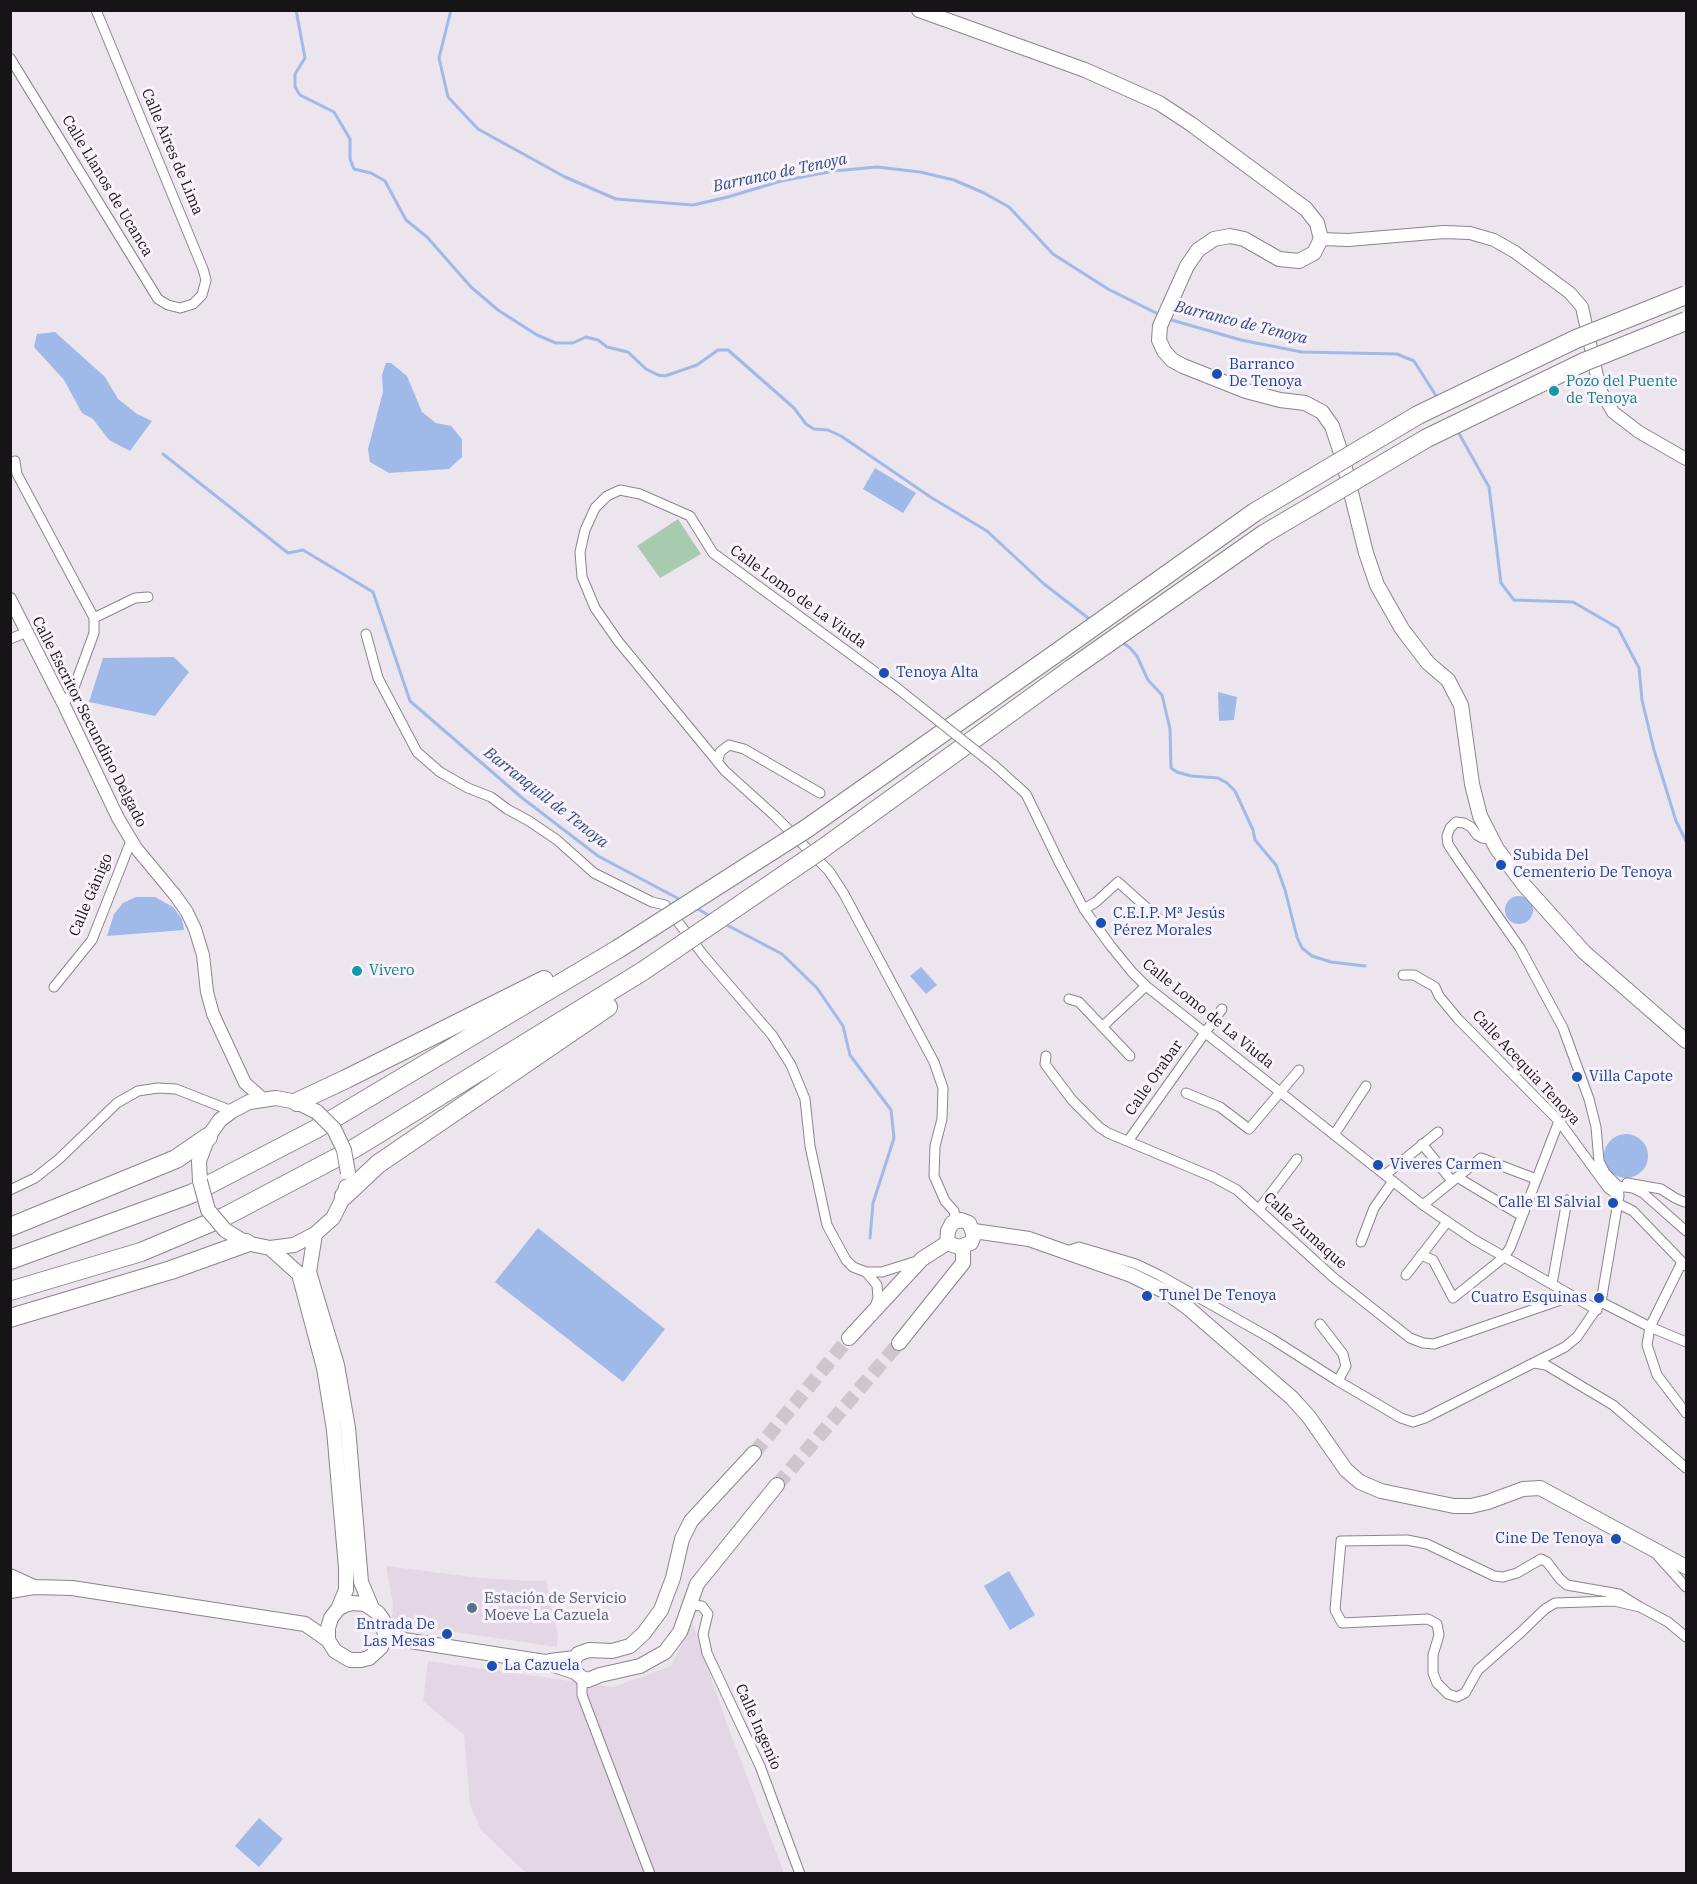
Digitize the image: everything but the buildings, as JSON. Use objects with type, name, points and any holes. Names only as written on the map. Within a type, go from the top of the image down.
[{"type":"highway","points":[[10,1260],[191,1194],[316,1130],[806,829],[1255,512],[1418,415],[1576,339],[1686,295]]},
{"type":"highway","points":[[344,1196],[378,1164],[1263,534],[1427,438],[1584,362],[1686,321]]},
{"type":"highway","points":[[297,1102],[616,945]]},
{"type":"highway","points":[[10,1291],[141,1252],[224,1217],[355,1148],[647,974]]},
{"type":"highway","points":[[10,1227],[176,1159],[208,1137]]},
{"type":"highway","points":[[10,1318],[171,1270],[246,1243]]},
{"type":"main road","points":[[919,10],[1085,70],[1159,103],[1306,209],[1317,223],[1321,239],[1314,253],[1299,261],[1279,259],[1244,239],[1230,236],[1214,239],[1198,250],[1187,266],[1160,326],[1159,340],[1172,360],[1178,363],[1246,391],[1280,400],[1305,403],[1322,412],[1332,426],[1342,456],[1366,553],[1377,585],[1402,629],[1428,663],[1449,680],[1461,705],[1472,784],[1480,816],[1492,839],[1524,885],[1584,952],[1686,1041]]},
{"type":"main road","points":[[276,1098],[297,1102],[318,1112],[334,1129],[344,1150],[348,1173],[344,1196],[333,1218],[315,1234],[294,1245],[270,1248],[246,1243],[225,1230],[208,1210],[200,1181],[200,1161],[208,1137],[220,1120],[236,1108],[262,1099],[276,1098]]},
{"type":"main road","points":[[947,1243],[948,1231],[952,1224],[956,1221],[965,1221],[974,1231],[1029,1239],[1131,1275],[1166,1292],[1187,1307],[1292,1398],[1309,1417],[1346,1470],[1360,1482],[1381,1491],[1454,1506],[1471,1506],[1523,1489],[1540,1488],[1686,1568]]},
{"type":"main road","points":[[849,1338],[922,1259],[947,1243],[963,1247],[971,1243],[974,1231]]},
{"type":"main road","points":[[315,1234],[309,1272],[337,1365],[348,1428],[361,1582],[372,1608]]},
{"type":"main road","points":[[899,1343],[963,1263],[963,1247]]},
{"type":"main road","points":[[270,1248],[299,1274],[324,1368],[334,1430],[346,1590],[328,1628],[328,1640]]},
{"type":"main road","points":[[577,1670],[583,1651],[612,1652],[630,1646],[644,1634],[661,1610],[673,1578],[682,1539],[691,1521],[753,1453]]},
{"type":"main road","points":[[10,1591],[34,1587],[72,1588],[306,1624],[328,1640],[335,1651],[350,1660],[369,1658],[381,1647],[404,1640],[545,1662],[577,1670],[588,1680],[640,1666],[665,1652],[680,1632],[698,1584],[777,1485]]},
{"type":"main road","points":[[10,1576],[34,1587]]},
{"type":"main road","points":[[306,1624],[352,1603],[365,1604],[378,1613],[384,1626],[381,1647]]},
{"type":"main road","points":[[384,1626],[404,1640]]},
{"type":"main road","points":[[594,1651],[602,1659],[603,1670],[600,1675]]},
{"type":"street","name":"Calle Aires de Lima","points":[[96,10],[203,269],[206,280],[202,295],[192,304]]},
{"type":"street","name":"Calle Llanos de Ucanca","points":[[10,58],[158,299],[180,308],[192,304]]},
{"type":"street","points":[[1321,239],[1348,240],[1462,232],[1494,240],[1515,252],[1570,293],[1582,307],[1600,390],[1614,412],[1639,432],[1686,459]]},
{"type":"street","points":[[15,461],[17,474],[94,618],[94,633],[87,653],[72,693],[63,703]]},
{"type":"street","name":"Calle Lomo de La Viuda","points":[[718,760],[618,641],[595,608],[582,577],[580,552],[585,530],[595,508],[607,496],[620,490],[640,494],[690,516],[713,553],[897,688],[995,766],[1026,794],[1084,909],[1110,945],[1146,986],[1447,1222],[1503,1258],[1572,1296],[1686,1342]]},
{"type":"street","points":[[94,618],[135,598],[148,597]]},
{"type":"street","name":"Calle Escritor Secundino Delgado","points":[[10,599],[118,818],[131,841],[176,895],[191,920],[202,955],[207,992],[213,1014],[244,1083],[262,1099]]},
{"type":"street","points":[[10,639],[27,632]]},
{"type":"street","points":[[366,634],[378,678],[417,753],[440,772],[468,788],[491,797],[529,821],[557,840],[594,873],[652,902],[665,905],[704,956],[772,1035],[791,1065],[805,1099],[810,1146],[827,1225],[846,1260],[853,1267],[866,1272],[882,1272],[922,1259]]},
{"type":"street","points":[[820,793],[744,749],[729,745],[720,752],[718,760],[725,771],[776,817],[829,872],[844,894],[934,1062],[943,1088],[942,1119],[936,1146],[934,1176],[945,1201],[954,1211],[956,1221]]},
{"type":"street","points":[[1063,1252],[1079,1247],[1144,1268],[1272,1339],[1401,1418],[1413,1422],[1565,1347],[1577,1337],[1599,1306],[1617,1192],[1599,1161],[1596,1127],[1589,1099],[1563,1028],[1520,948],[1448,844],[1447,836],[1450,828],[1456,822],[1471,827],[1482,838],[1492,839]]},
{"type":"street","name":"Calle Gánigo","points":[[54,987],[92,940],[131,841]]},
{"type":"street","points":[[1084,909],[1096,902],[1118,882],[1166,925]]},
{"type":"street","name":"Calle Acequia Tenoya","points":[[1403,975],[1414,975],[1435,987],[1439,996],[1458,1019],[1558,1121],[1608,1188],[1617,1192],[1684,1265]]},
{"type":"street","points":[[1103,1026],[1146,986]]},
{"type":"street","points":[[1069,999],[1079,1002],[1130,1056]]},
{"type":"street","name":"Calle Orabar","points":[[1128,1141],[1222,1009]]},
{"type":"street","name":"Calle Zumaque","points":[[1046,1056],[1045,1064],[1072,1100],[1099,1127],[1213,1177],[1237,1190],[1334,1278],[1410,1338],[1434,1344],[1572,1296]]},
{"type":"street","points":[[1186,1093],[1220,1107],[1250,1129],[1299,1070]]},
{"type":"street","points":[[10,1190],[35,1178],[59,1159],[117,1103],[138,1091],[158,1088],[176,1089],[209,1102],[236,1108],[244,1083]]},
{"type":"street","points":[[1334,1135],[1366,1086]]},
{"type":"street","points":[[209,1102],[220,1120]]},
{"type":"street","points":[[1421,1255],[1433,1260],[1453,1298],[1503,1258],[1510,1248],[1558,1121]]},
{"type":"street","points":[[1361,1242],[1389,1178],[1422,1144],[1438,1132]]},
{"type":"street","points":[[1422,1144],[1454,1179],[1522,1216]]},
{"type":"street","points":[[1423,1205],[1481,1158],[1536,1179]]},
{"type":"street","points":[[1259,1209],[1298,1159]]},
{"type":"street","points":[[1617,1192],[1633,1188],[1643,1193],[1686,1231]]},
{"type":"street","points":[[1617,1192],[1661,1188],[1684,1202]]},
{"type":"street","points":[[1552,1284],[1567,1200]]},
{"type":"street","points":[[1406,1275],[1447,1222]]},
{"type":"street","points":[[1684,1265],[1650,1327],[1647,1345],[1657,1375],[1686,1413]]},
{"type":"street","points":[[866,1272],[877,1285],[878,1298],[874,1312]]},
{"type":"street","points":[[1320,1324],[1343,1354],[1346,1366],[1338,1381]]},
{"type":"street","points":[[1534,1363],[1546,1365],[1613,1404],[1686,1468]]},
{"type":"street","points":[[1640,1607],[1614,1601],[1555,1603],[1545,1609],[1478,1670],[1466,1693],[1457,1696],[1448,1694],[1437,1683],[1433,1673],[1433,1655],[1439,1635],[1437,1624],[1428,1619],[1342,1623],[1335,1610],[1341,1541],[1407,1540],[1427,1544],[1494,1576],[1503,1577],[1517,1573],[1540,1559],[1547,1562],[1567,1585],[1619,1594],[1668,1622],[1686,1637]]},
{"type":"street","points":[[1647,1545],[1686,1587]]},
{"type":"street","name":"Calle Ingenio","points":[[690,1605],[702,1606],[708,1614],[703,1634],[707,1653],[760,1766],[800,1874]]},
{"type":"street","points":[[577,1670],[582,1695],[650,1874]]},
{"type":"shaded area","name":"Estación de Servicio Moeve La Cazuela","points":[[386,1566],[480,1578],[546,1580],[558,1636],[557,1647],[427,1628],[406,1633],[398,1629],[392,1617],[393,1605]]},
{"type":"shaded area","points":[[692,1622],[727,1724],[784,1873],[526,1873],[481,1830],[470,1805],[464,1735],[423,1701],[428,1661],[613,1687],[671,1666]]},
{"type":"green space","points":[[678,519],[701,554],[660,578],[637,546]]},
{"type":"water","points":[[55,332],[105,377],[118,399],[137,414],[152,421],[130,451],[109,440],[93,419],[82,413],[64,380],[34,347],[37,334]]},
{"type":"water","points":[[386,363],[391,363],[407,376],[422,412],[436,423],[451,426],[462,439],[462,457],[449,469],[389,473],[370,462],[368,449],[383,392],[382,375]]},
{"type":"water","points":[[875,468],[916,493],[903,513],[863,489]]},
{"type":"water","points":[[174,657],[189,672],[155,716],[89,702],[103,658]]},
{"type":"water","points":[[1218,692],[1237,697],[1234,720],[1219,721]]},
{"type":"water","points":[[1519,896],[1529,900],[1533,910],[1529,920],[1519,924],[1509,920],[1505,910],[1509,900]]},
{"type":"water","points":[[136,897],[155,897],[173,907],[182,919],[184,930],[107,936],[114,914],[123,903]]},
{"type":"water","points":[[921,967],[937,985],[926,994],[910,976]]},
{"type":"water","points":[[1626,1134],[1635,1135],[1642,1140],[1647,1147],[1647,1165],[1642,1172],[1635,1177],[1626,1178],[1617,1177],[1610,1172],[1605,1165],[1604,1156],[1605,1147],[1610,1140],[1617,1135]]},
{"type":"water","points":[[538,1228],[665,1329],[623,1382],[495,1282]]},
{"type":"water","points":[[1009,1571],[1035,1615],[1010,1630],[984,1586]]},
{"type":"water","points":[[259,1818],[283,1839],[259,1867],[235,1846]]},
{"type":"waterway","points":[[296,10],[305,58],[295,74],[295,87],[300,95],[334,112],[350,139],[350,159],[354,169],[371,173],[385,181],[406,220],[427,237],[471,287],[498,310],[537,335],[556,343],[573,343],[586,337],[598,340],[607,347],[628,352],[646,369],[658,375],[665,376],[697,365],[718,350],[728,350],[794,408],[806,424],[814,429],[828,430],[841,436],[932,498],[987,531],[1044,584],[1092,621]]},
{"type":"waterway","name":"Barranco de Tenoya","points":[[451,10],[439,58],[448,97],[478,129],[565,177],[616,199],[693,205],[781,181],[834,171],[877,167],[920,172],[954,180],[1009,207],[1053,254],[1108,289],[1160,315]]},
{"type":"waterway","name":"Barranco de Tenoya","points":[[1168,319],[1241,340],[1302,352],[1397,354],[1414,361],[1438,399]]},
{"type":"waterway","name":"Barranco de Tenoya","points":[[1457,430],[1489,487],[1501,583],[1514,600],[1573,602],[1618,628],[1639,668],[1642,700],[1654,750],[1676,821],[1686,841]]},
{"type":"waterway","name":"Barranquill de Tenoya","points":[[163,454],[288,553],[303,550],[373,592],[410,701],[521,797],[598,856],[681,900]]},
{"type":"waterway","points":[[1122,642],[1137,656],[1148,680],[1162,695],[1170,729],[1171,768],[1191,776],[1218,778],[1235,791],[1253,830],[1255,840],[1276,865],[1302,948],[1312,956],[1331,962],[1365,966]]},
{"type":"waterway","name":"Barranquill de Tenoya","points":[[694,907],[712,917]]},
{"type":"waterway","name":"Barranquill de Tenoya","points":[[723,923],[782,954],[817,988],[843,1026],[850,1055],[891,1110],[894,1138],[873,1203],[870,1238]]},
{"type":"tunnel","points":[[754,1453],[849,1338]]},
{"type":"tunnel","points":[[777,1485],[899,1343]]},
{"type":"place","name":"Barranco De Tenoya","points":[[1217,374]]},
{"type":"place","name":"Pozo del Puente de Tenoya","points":[[1554,391]]},
{"type":"place","name":"Tenoya Alta","points":[[884,673]]},
{"type":"place","name":"Subida Del Cementerio De Tenoya","points":[[1501,865]]},
{"type":"place","name":"C.E.I.P. Mª Jesús Pérez Morales","points":[[1101,923]]},
{"type":"place","name":"Vivero","points":[[357,971]]},
{"type":"place","name":"Villa Capote","points":[[1577,1077]]},
{"type":"place","name":"Viveres Carmen","points":[[1378,1165]]},
{"type":"place","name":"Calle El Salvial","points":[[1613,1203]]},
{"type":"place","name":"Tunel De Tenoya","points":[[1147,1296]]},
{"type":"place","name":"Cuatro Esquinas","points":[[1599,1298]]},
{"type":"place","name":"Cine De Tenoya","points":[[1616,1539]]},
{"type":"place","name":"Estación de Servicio Moeve La Cazuela","points":[[472,1608]]},
{"type":"place","name":"Entrada De Las Mesas","points":[[447,1634]]},
{"type":"place","name":"La Cazuela","points":[[492,1666]]}]
